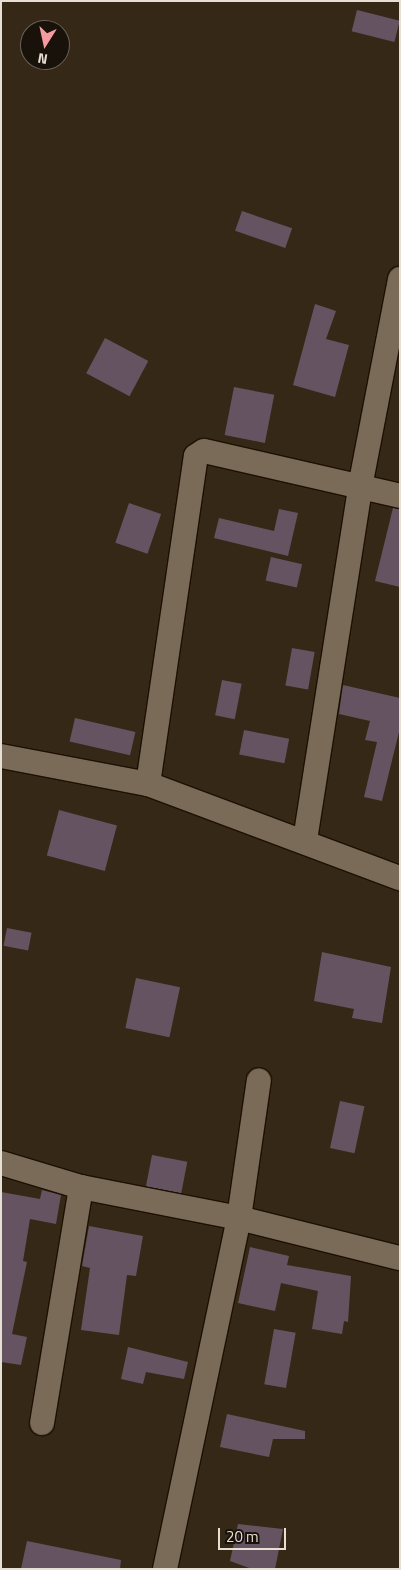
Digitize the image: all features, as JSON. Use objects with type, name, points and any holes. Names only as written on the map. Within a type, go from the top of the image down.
[{"type":"street","points":[[304,840],[360,486],[400,279]]},
{"type":"street","points":[[148,784],[196,456],[204,451],[400,496]]},
{"type":"street","points":[[1,756],[148,784],[304,840],[400,878]]},
{"type":"street","points":[[165,1569],[239,1218],[259,1080]]},
{"type":"street","points":[[1,1163],[81,1187],[239,1218],[400,1258]]},
{"type":"street","points":[[42,1423],[81,1187]]},
{"type":"building","points":[[357,10],[400,21],[394,42],[352,31]]},
{"type":"building","points":[[242,211],[292,228],[285,248],[235,231]]},
{"type":"building","points":[[315,304],[336,311],[326,339],[349,345],[335,397],[293,385]]},
{"type":"building","points":[[105,338],[148,361],[129,396],[86,373]]},
{"type":"building","points":[[234,387],[274,395],[265,443],[225,435]]},
{"type":"building","points":[[129,503],[161,514],[147,554],[115,543]]},
{"type":"building","points":[[393,508],[400,509],[400,587],[375,581]]},
{"type":"building","points":[[279,509],[298,513],[288,556],[214,538],[219,518],[274,531]]},
{"type":"building","points":[[271,557],[302,564],[297,588],[266,580]]},
{"type":"building","points":[[292,648],[315,652],[308,689],[285,685]]},
{"type":"building","points":[[222,680],[242,684],[235,719],[215,715]]},
{"type":"building","points":[[343,685],[400,698],[400,728],[382,801],[364,797],[377,742],[365,740],[370,721],[339,714]]},
{"type":"building","points":[[75,718],[135,732],[130,755],[70,741]]},
{"type":"building","points":[[244,730],[289,739],[284,763],[239,755]]},
{"type":"building","points":[[59,810],[117,826],[105,871],[47,855]]},
{"type":"building","points":[[7,928],[32,933],[28,950],[4,946]]},
{"type":"building","points":[[322,952],[391,967],[382,1023],[352,1018],[354,1009],[314,1001]]},
{"type":"building","points":[[136,978],[180,987],[169,1037],[125,1028]]},
{"type":"building","points":[[340,1101],[364,1106],[354,1153],[330,1148]]},
{"type":"building","points":[[152,1155],[187,1162],[181,1193],[146,1186]]},
{"type":"building","points":[[42,1190],[61,1195],[56,1224],[30,1219],[23,1261],[27,1262],[12,1334],[27,1337],[21,1365],[1,1362],[1,1192],[40,1199]]},
{"type":"building","points":[[89,1226],[143,1236],[136,1276],[127,1275],[119,1335],[81,1330],[90,1268],[82,1266]]},
{"type":"building","points":[[250,1247],[289,1256],[287,1265],[351,1276],[348,1322],[344,1321],[342,1334],[312,1329],[318,1291],[281,1283],[275,1311],[238,1303]]},
{"type":"building","points":[[274,1329],[296,1333],[286,1388],[264,1384]]},
{"type":"building","points":[[128,1347],[188,1362],[184,1379],[146,1372],[143,1384],[121,1379]]},
{"type":"building","points":[[227,1414],[305,1431],[305,1439],[273,1439],[269,1457],[220,1447]]},
{"type":"building","points":[[238,1524],[283,1529],[275,1569],[252,1569],[230,1561]]},
{"type":"building","points":[[27,1541],[121,1560],[120,1569],[21,1569]]}]
